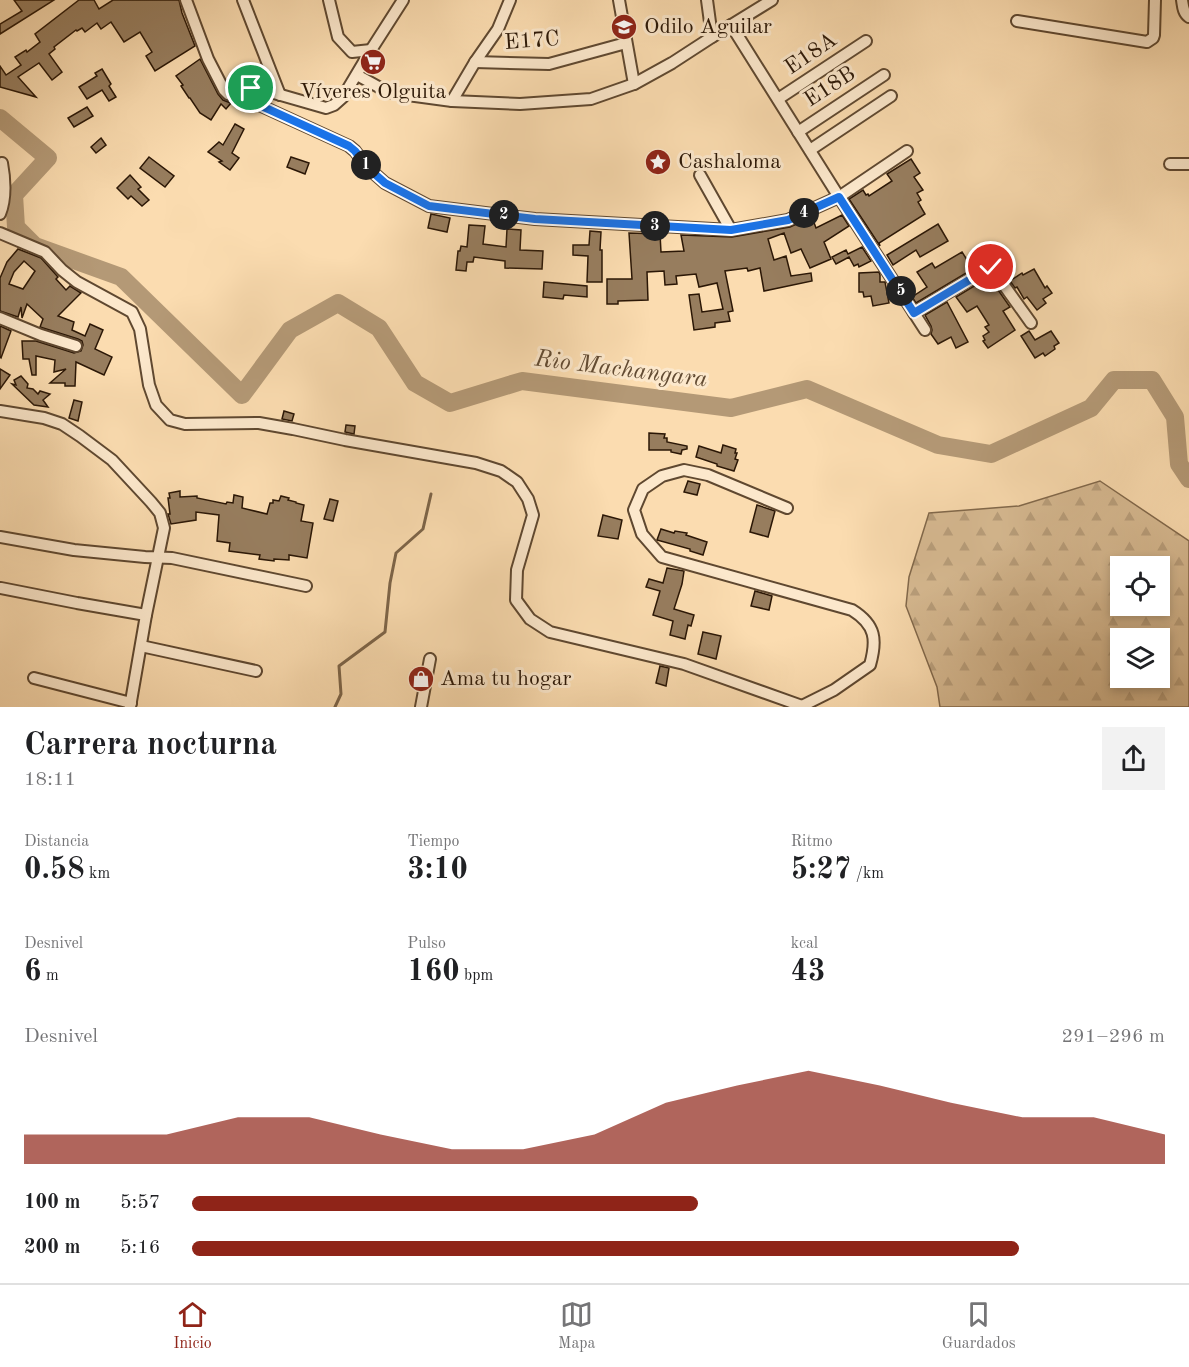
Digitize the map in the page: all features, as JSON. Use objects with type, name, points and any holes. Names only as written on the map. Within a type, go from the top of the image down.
[{"type":"street","points":[[186,0],[208,59],[228,94],[246,99],[349,146],[385,183],[429,206],[535,219],[731,230],[788,220],[839,197],[907,152]]},
{"type":"street","points":[[243,0],[280,95]]},
{"type":"street","points":[[329,0],[338,37],[352,52],[371,50]]},
{"type":"street","points":[[246,99],[248,90],[253,87],[326,108],[334,105],[343,97],[403,0]]},
{"type":"street","points":[[452,101],[498,29],[510,0]]},
{"type":"street","points":[[619,0],[633,84]]},
{"type":"street","points":[[707,0],[712,37]]},
{"type":"street","points":[[357,75],[393,93],[452,101],[520,104],[591,99],[633,84],[672,63],[772,0]]},
{"type":"street","points":[[1017,21],[1147,42],[1154,36],[1155,0]]},
{"type":"street","points":[[1182,0],[1184,11],[1189,17]]},
{"type":"street","points":[[731,25],[926,330]]},
{"type":"street","name":"E18A","points":[[778,99],[866,41]]},
{"type":"street","name":"E17C","points":[[475,62],[549,64],[626,43]]},
{"type":"street","name":"E18B","points":[[798,132],[884,75]]},
{"type":"street","points":[[810,150],[891,96]]},
{"type":"street","points":[[0,214],[4,191],[2,163]]},
{"type":"street","points":[[1170,164],[1189,164]]},
{"type":"street","points":[[700,175],[731,230]]},
{"type":"street","points":[[0,233],[45,252],[77,282],[132,312],[140,329],[149,385],[156,405],[170,420],[185,424],[259,423],[476,463],[501,471],[517,482],[528,499],[533,515],[517,570],[516,600],[530,619],[550,632],[684,664],[801,706],[834,690],[870,665],[875,648],[871,627],[862,616],[852,610],[662,557],[642,534],[634,510],[643,489],[662,476],[684,470],[708,475],[787,508]]},
{"type":"street","points":[[914,313],[991,267],[1031,323]]},
{"type":"street","points":[[0,318],[76,346]]},
{"type":"street","points":[[0,411],[44,418],[62,424],[112,460],[160,513],[164,528],[130,705],[34,678]]},
{"type":"street","points":[[0,537],[74,550],[172,558],[306,585]]},
{"type":"street","points":[[1,588],[146,615]]},
{"type":"street","points":[[141,646],[256,671]]},
{"type":"street","points":[[421,707],[430,659]]},
{"type":"green space","points":[[1100,481],[1189,541],[1189,707],[940,707],[937,687],[906,606],[909,577],[929,513],[1019,506]]},
{"type":"building","points":[[14,0],[54,0],[0,34],[0,24],[22,11]]},
{"type":"building","points":[[79,0],[94,0],[99,9],[113,0],[179,0],[195,46],[155,71],[146,56],[152,52],[140,32],[124,42],[111,22],[101,29],[97,23],[85,32],[82,28],[76,30],[54,47],[55,49],[49,54],[62,72],[52,80],[39,63],[18,77],[36,97],[0,87],[0,66],[6,75],[21,65],[15,57],[26,50],[27,52],[40,42],[35,34]]},
{"type":"building","points":[[200,59],[218,94],[223,100],[231,103],[226,109],[221,104],[211,120],[200,113],[176,76]]},
{"type":"building","points":[[102,69],[116,97],[109,101],[102,90],[87,99],[79,87],[97,76],[95,73]]},
{"type":"building","points":[[87,107],[93,116],[74,127],[68,118]]},
{"type":"building","points":[[235,124],[244,129],[232,153],[239,158],[230,170],[219,162],[222,161],[208,152],[219,142],[223,145]]},
{"type":"building","points":[[101,138],[106,145],[96,153],[91,147]]},
{"type":"building","points":[[149,157],[174,176],[165,187],[140,168]]},
{"type":"building","points":[[291,157],[309,163],[305,174],[287,167]]},
{"type":"building","points":[[911,159],[920,173],[914,177],[923,190],[917,193],[921,200],[918,202],[925,214],[879,243],[880,246],[849,199],[863,190],[869,196],[892,181],[887,174]]},
{"type":"building","points":[[130,175],[141,187],[138,189],[149,200],[142,206],[131,196],[128,199],[117,188]]},
{"type":"building","points":[[431,214],[450,218],[447,232],[428,228]]},
{"type":"building","points":[[842,215],[849,226],[824,242],[831,259],[810,268],[801,249],[791,253],[784,233],[768,239],[774,260],[786,256],[791,276],[811,273],[812,281],[764,291],[760,268],[748,271],[747,268],[725,271],[733,311],[728,312],[730,321],[715,323],[715,327],[694,330],[689,295],[699,294],[702,312],[723,309],[717,283],[699,287],[696,274],[676,276],[677,284],[665,285],[664,271],[647,272],[648,300],[618,301],[618,304],[607,304],[607,279],[632,279],[629,233],[660,234],[661,252],[684,251],[681,235],[732,237],[790,227],[812,217],[816,228]]},
{"type":"building","points":[[938,224],[948,241],[920,257],[916,250],[893,265],[887,255]]},
{"type":"building","points":[[469,225],[485,226],[483,244],[506,247],[507,229],[521,230],[520,250],[543,251],[542,269],[505,268],[505,261],[474,257],[473,262],[467,262],[466,271],[456,270],[458,251],[461,246],[467,247]]},
{"type":"building","points":[[590,231],[601,232],[602,282],[587,282],[588,256],[573,255],[573,245],[589,245]]},
{"type":"building","points":[[862,247],[871,261],[859,267],[858,264],[854,266],[849,257],[836,264],[832,257],[846,250],[848,254]]},
{"type":"building","points":[[18,249],[41,258],[66,290],[70,286],[81,293],[58,316],[74,322],[72,330],[85,336],[90,324],[103,330],[95,349],[112,357],[104,375],[76,362],[75,386],[50,383],[66,369],[54,372],[55,360],[36,356],[36,375],[32,375],[29,359],[23,359],[22,341],[36,341],[74,353],[81,351],[83,345],[78,339],[40,327],[43,319],[27,304],[22,318],[21,307],[18,317],[0,311],[0,278],[7,262]],"holes":[[[24,261],[35,271],[23,289],[9,284],[14,272]]]},
{"type":"building","points":[[962,252],[971,266],[976,263],[978,266],[916,303],[912,297],[927,287],[917,272],[932,263],[935,268]]},
{"type":"building","points":[[1034,269],[1045,288],[1047,286],[1052,293],[1043,299],[1046,303],[1037,310],[1027,297],[1024,299],[1017,287],[1015,288],[1010,281]]},
{"type":"building","points":[[879,272],[880,282],[885,282],[889,303],[873,306],[871,296],[864,297],[863,292],[859,292],[859,273]]},
{"type":"building","points":[[989,277],[1010,307],[1003,311],[1015,330],[988,348],[983,341],[985,340],[983,336],[989,332],[985,327],[989,325],[977,306],[967,312],[956,297]]},
{"type":"building","points":[[544,282],[587,286],[587,297],[564,295],[563,299],[543,297]]},
{"type":"building","points":[[947,302],[968,342],[956,348],[951,337],[938,344],[931,334],[931,326],[925,315]]},
{"type":"building","points":[[0,326],[11,331],[1,358],[0,357]]},
{"type":"building","points":[[1029,331],[1035,340],[1051,331],[1059,343],[1045,356],[1043,353],[1035,358],[1021,336]]},
{"type":"building","points":[[0,369],[10,375],[0,389]]},
{"type":"building","points":[[21,376],[28,384],[27,388],[33,389],[38,394],[40,391],[50,394],[43,400],[48,407],[34,405],[12,384],[16,385],[14,380]]},
{"type":"building","points":[[74,400],[82,402],[78,421],[69,418]]},
{"type":"building","points":[[284,411],[294,414],[292,421],[282,419]]},
{"type":"building","points":[[346,425],[355,426],[354,434],[345,432]]},
{"type":"building","points":[[649,433],[665,434],[664,438],[667,438],[667,442],[687,446],[687,449],[682,450],[681,454],[671,452],[671,450],[649,450]]},
{"type":"building","points":[[723,445],[736,449],[735,459],[738,460],[734,471],[696,457],[699,446],[721,453]]},
{"type":"building","points":[[688,481],[700,484],[697,495],[684,492]]},
{"type":"building","points":[[180,491],[180,497],[197,496],[197,498],[226,504],[227,502],[233,503],[234,495],[243,497],[242,508],[267,514],[270,503],[273,503],[273,500],[279,501],[281,496],[304,505],[301,521],[313,523],[307,558],[289,555],[289,560],[274,559],[274,561],[259,559],[260,555],[229,551],[230,543],[217,541],[219,515],[196,512],[196,520],[171,524],[168,514],[170,514],[169,493]]},
{"type":"building","points":[[330,499],[338,501],[333,521],[324,519]]},
{"type":"building","points":[[757,505],[775,511],[768,537],[750,532]]},
{"type":"building","points":[[603,515],[622,520],[618,539],[598,536]]},
{"type":"building","points":[[661,529],[674,533],[675,531],[687,533],[686,535],[707,542],[703,555],[657,540]]},
{"type":"building","points":[[667,568],[684,571],[674,609],[694,615],[691,626],[688,625],[685,639],[670,635],[673,621],[653,615],[660,591],[646,587],[649,579],[663,583]]},
{"type":"building","points":[[755,591],[772,596],[769,610],[751,606]]},
{"type":"building","points":[[703,632],[721,636],[716,659],[698,654]]},
{"type":"building","points":[[660,666],[669,668],[666,686],[656,683]]},
{"type":"waterway","name":"Rio Machangara","points":[[0,118],[48,158],[14,195],[16,227],[35,246],[121,277],[242,395],[290,330],[338,303],[379,328],[415,383],[450,403],[522,381],[731,408],[807,389],[938,445],[991,454],[1091,408],[1114,380],[1152,380],[1175,417],[1179,464],[1189,479]]},
{"type":"waterway","points":[[335,707],[341,694],[339,666],[385,632],[390,583],[396,553],[423,529],[431,494]]},
{"type":"place","name":"Odilo Aguilar","points":[[624,27]]},
{"type":"place","name":"Víveres Olguita","points":[[373,62]]},
{"type":"place","name":"Cashaloma","points":[[658,162]]},
{"type":"place","name":"Ama tu hogar","points":[[421,679]]},
{"type":"route","points":[[251,88],[248,90],[246,99],[349,146],[385,183],[429,206],[535,219],[731,230],[788,220],[839,197],[914,313],[991,267]]}]
